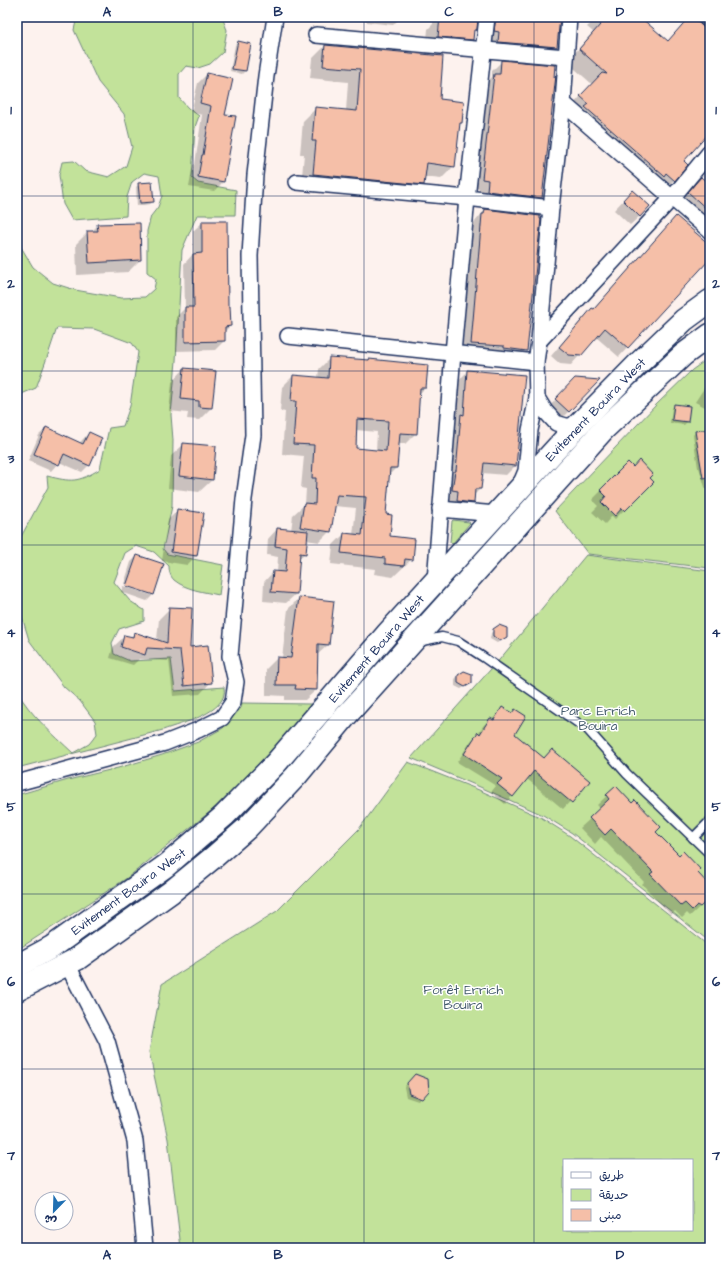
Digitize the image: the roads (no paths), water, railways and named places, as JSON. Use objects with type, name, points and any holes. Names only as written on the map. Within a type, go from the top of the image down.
[{"type":"highway","name":"Evitement Bouira West","points":[[17,966],[52,947],[167,865],[224,816],[276,763],[388,633],[577,426],[645,356],[684,320],[710,301]]},
{"type":"highway","name":"Evitement Bouira West","points":[[17,990],[76,959],[171,892],[247,828],[296,776],[344,718],[604,429],[683,355],[710,335]]},
{"type":"street","points":[[17,783],[165,743],[198,730],[222,718],[233,702],[236,682],[230,656],[244,499],[253,435],[250,333],[250,256],[254,183],[266,76],[275,17]]},
{"type":"street","points":[[435,581],[452,353],[487,17]]},
{"type":"street","points":[[517,492],[526,471],[530,430],[537,398],[536,362],[563,103],[569,17]]},
{"type":"street","points":[[706,17],[710,21]]},
{"type":"street","points":[[316,35],[484,51],[566,57]]},
{"type":"street","points":[[563,103],[710,231]]},
{"type":"street","points":[[539,341],[672,198],[710,152]]},
{"type":"street","points":[[297,182],[467,198],[551,208]]},
{"type":"street","points":[[288,336],[536,362]]},
{"type":"street","points":[[537,398],[545,411],[556,423],[566,426],[577,426]]},
{"type":"street","points":[[440,509],[496,514]]},
{"type":"street","points":[[67,964],[107,1041],[136,1141],[145,1248]]},
{"type":"lane","points":[[409,646],[442,637],[458,641],[477,652],[588,730],[627,774],[710,854]]},
{"type":"lane","points":[[693,838],[710,821]]},
{"type":"park label","name":"Parc Errich Bouira","points":[[598,718]]},
{"type":"park label","name":"Forêt Errich Bouira","points":[[463,996]]}]
